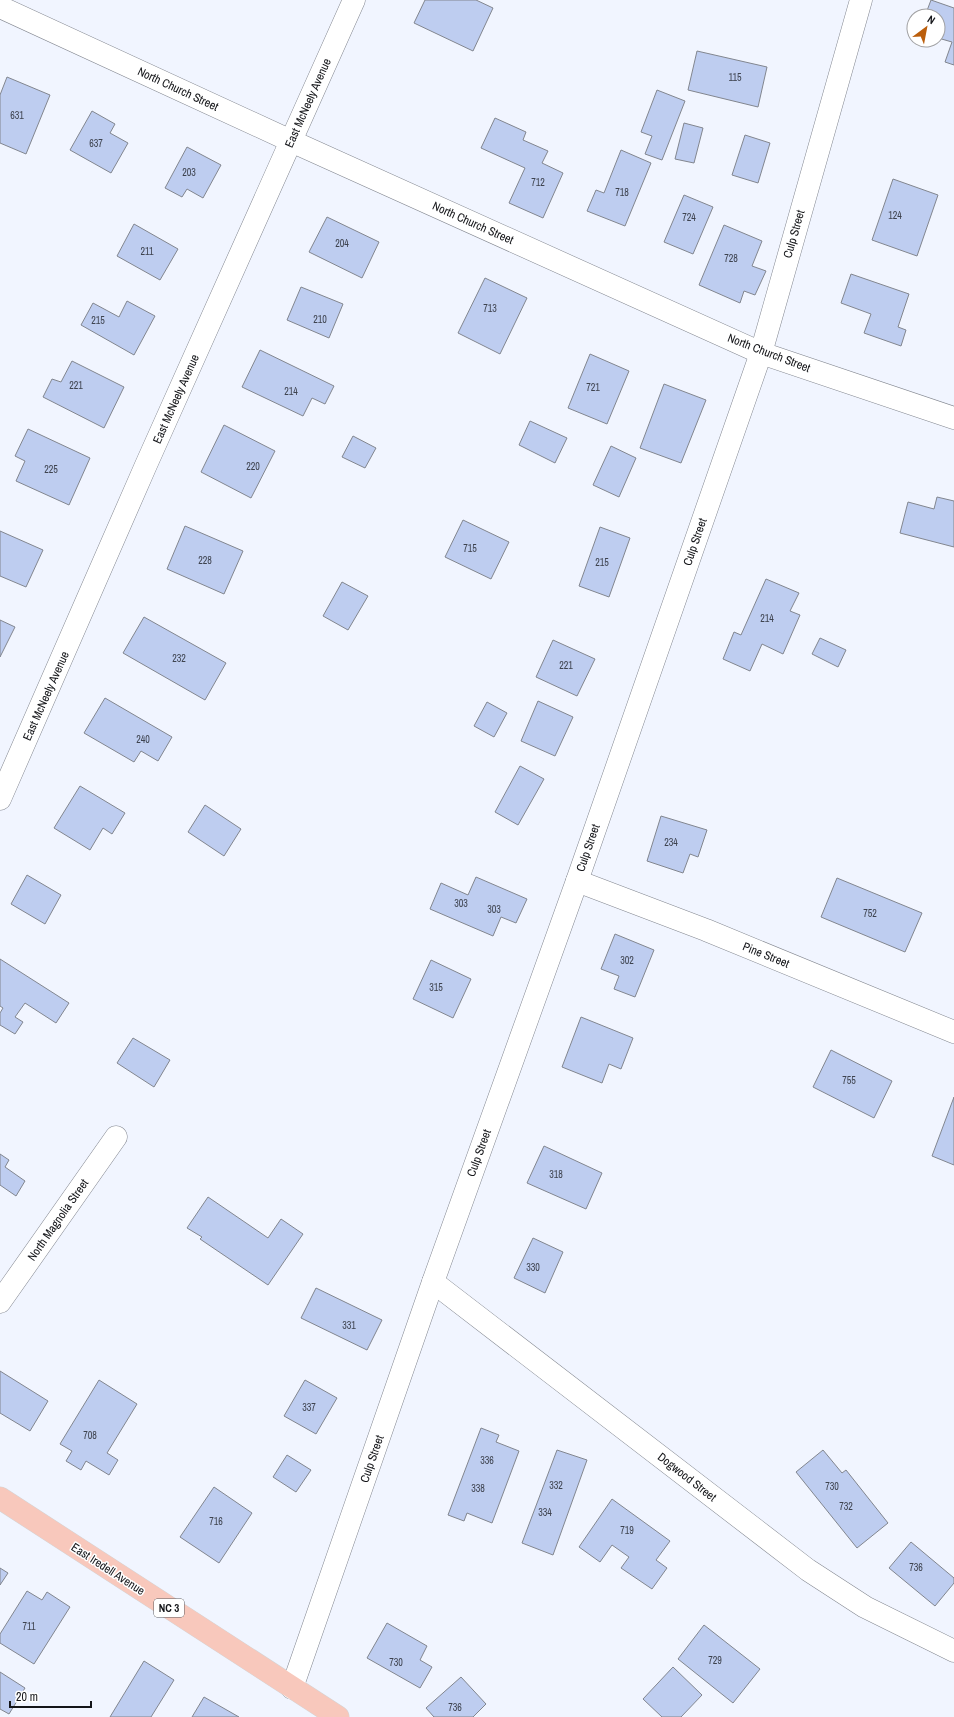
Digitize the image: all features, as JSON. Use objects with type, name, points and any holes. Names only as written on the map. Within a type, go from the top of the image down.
[{"type":"main road","name":"East Iredell Avenue","points":[[0,1498],[338,1717]]},
{"type":"street","name":"East McNeely Avenue","points":[[0,799],[143,472],[354,0]]},
{"type":"street","name":"Culp Street","points":[[292,1688],[433,1282],[577,881],[760,352],[861,0]]},
{"type":"street","name":"North Church Street","points":[[0,7],[291,141],[760,352],[954,418]]},
{"type":"street","name":"Pine Street","points":[[577,881],[706,930],[954,1032]]},
{"type":"street","name":"North Magnolia Street","points":[[0,1302],[116,1137]]},
{"type":"street","name":"Dogwood Street","points":[[433,1282],[808,1570],[865,1607],[954,1651]]},
{"type":"building","points":[[425,0],[476,0],[493,8],[473,51],[414,23]]},
{"type":"building","points":[[931,0],[954,8],[954,65],[945,62],[952,42],[946,40],[946,8],[928,8]]},
{"type":"building","points":[[697,51],[767,67],[758,107],[688,90]]},
{"type":"building","points":[[7,77],[50,95],[26,154],[0,143],[0,95]]},
{"type":"building","points":[[657,90],[685,101],[662,160],[645,154],[652,136],[641,132]]},
{"type":"building","points":[[92,111],[115,124],[110,133],[128,143],[111,173],[70,150]]},
{"type":"building","points":[[495,118],[526,132],[523,140],[548,151],[542,163],[563,173],[543,218],[509,203],[525,168],[481,148]]},
{"type":"building","points":[[684,123],[703,128],[694,163],[675,159]]},
{"type":"building","points":[[745,135],[770,143],[758,183],[732,175]]},
{"type":"building","points":[[187,147],[221,165],[203,198],[187,189],[182,197],[165,188]]},
{"type":"building","points":[[621,150],[651,163],[625,226],[587,211],[596,190],[604,193]]},
{"type":"building","points":[[893,179],[938,195],[917,256],[872,240]]},
{"type":"building","points":[[684,195],[713,207],[693,254],[664,242]]},
{"type":"building","points":[[327,217],[379,242],[362,278],[309,252]]},
{"type":"building","points":[[134,224],[178,249],[160,280],[117,256]]},
{"type":"building","points":[[724,225],[762,241],[752,266],[766,271],[755,295],[744,291],[740,303],[699,285]]},
{"type":"building","points":[[851,274],[909,294],[898,327],[906,330],[901,346],[864,333],[871,314],[841,303]]},
{"type":"building","points":[[485,278],[527,298],[500,354],[458,333]]},
{"type":"building","points":[[301,287],[343,304],[329,338],[287,320]]},
{"type":"building","points":[[127,301],[155,316],[134,355],[81,325],[93,303],[119,317]]},
{"type":"building","points":[[260,350],[334,386],[325,404],[312,398],[303,416],[242,387]]},
{"type":"building","points":[[590,354],[629,371],[607,424],[568,408]]},
{"type":"building","points":[[72,361],[124,387],[104,428],[43,397],[52,379],[61,382]]},
{"type":"building","points":[[664,384],[706,400],[681,463],[640,448]]},
{"type":"building","points":[[530,421],[567,438],[555,463],[519,445]]},
{"type":"building","points":[[224,425],[275,451],[251,498],[201,472]]},
{"type":"building","points":[[28,429],[90,458],[69,505],[16,481],[25,461],[15,456]]},
{"type":"building","points":[[353,436],[376,448],[365,468],[342,457]]},
{"type":"building","points":[[611,446],[636,458],[619,497],[593,485]]},
{"type":"building","points":[[937,497],[954,501],[954,547],[900,533],[908,502],[934,509]]},
{"type":"building","points":[[463,520],[509,542],[491,579],[445,557]]},
{"type":"building","points":[[185,526],[243,551],[224,594],[167,569]]},
{"type":"building","points":[[600,527],[630,538],[609,597],[579,586]]},
{"type":"building","points":[[0,531],[43,550],[26,587],[0,576]]},
{"type":"building","points":[[766,579],[799,593],[790,611],[800,615],[783,654],[762,644],[750,671],[723,659],[734,632],[741,635]]},
{"type":"building","points":[[342,582],[368,596],[348,630],[323,616]]},
{"type":"building","points":[[144,617],[226,663],[205,700],[123,653]]},
{"type":"building","points":[[0,620],[15,627],[0,657]]},
{"type":"building","points":[[820,638],[846,650],[838,667],[812,654]]},
{"type":"building","points":[[553,640],[595,659],[577,696],[536,677]]},
{"type":"building","points":[[105,698],[172,737],[158,761],[141,751],[134,762],[84,733]]},
{"type":"building","points":[[538,701],[573,717],[555,756],[521,741]]},
{"type":"building","points":[[487,702],[507,713],[494,737],[474,726]]},
{"type":"building","points":[[520,766],[544,779],[518,825],[495,812]]},
{"type":"building","points":[[80,786],[125,813],[112,834],[103,828],[90,850],[54,828]]},
{"type":"building","points":[[205,805],[241,829],[224,856],[188,832]]},
{"type":"building","points":[[661,816],[707,830],[698,857],[690,854],[683,873],[647,861]]},
{"type":"building","points":[[27,875],[61,895],[45,924],[11,904]]},
{"type":"building","points":[[476,877],[527,899],[516,923],[501,917],[493,936],[430,909],[441,883],[468,895]]},
{"type":"building","points":[[837,878],[922,913],[905,952],[821,917]]},
{"type":"building","points":[[615,934],[654,950],[635,997],[614,989],[619,976],[601,969]]},
{"type":"building","points":[[0,959],[69,1003],[56,1023],[25,1003],[15,1017],[23,1022],[15,1034],[0,1025],[0,1013],[3,1008],[0,1006]]},
{"type":"building","points":[[431,960],[471,979],[453,1018],[413,999]]},
{"type":"building","points":[[581,1017],[633,1038],[621,1069],[609,1064],[602,1083],[562,1067]]},
{"type":"building","points":[[133,1038],[170,1060],[154,1087],[117,1063]]},
{"type":"building","points":[[831,1050],[892,1081],[874,1118],[813,1087]]},
{"type":"building","points":[[954,1097],[954,1165],[932,1156]]},
{"type":"building","points":[[544,1146],[602,1173],[586,1209],[527,1183]]},
{"type":"building","points":[[0,1154],[9,1160],[5,1167],[25,1181],[16,1196],[0,1185]]},
{"type":"building","points":[[208,1197],[268,1238],[281,1219],[303,1234],[268,1285],[200,1239],[202,1237],[187,1228]]},
{"type":"building","points":[[533,1238],[563,1252],[545,1293],[514,1278]]},
{"type":"building","points":[[316,1288],[382,1320],[367,1350],[301,1318]]},
{"type":"building","points":[[0,1371],[48,1401],[30,1431],[0,1413]]},
{"type":"building","points":[[99,1380],[137,1404],[107,1453],[118,1460],[109,1475],[86,1461],[81,1470],[66,1461],[72,1451],[60,1444]]},
{"type":"building","points":[[305,1380],[337,1398],[316,1434],[284,1416]]},
{"type":"building","points":[[481,1428],[499,1435],[496,1442],[519,1451],[492,1523],[467,1513],[464,1521],[448,1515]]},
{"type":"building","points":[[557,1450],[587,1460],[553,1555],[522,1543]]},
{"type":"building","points":[[823,1450],[842,1473],[846,1470],[888,1523],[857,1548],[796,1472]]},
{"type":"building","points":[[287,1455],[311,1470],[296,1492],[273,1477]]},
{"type":"building","points":[[214,1487],[252,1513],[219,1563],[180,1537]]},
{"type":"building","points":[[612,1499],[670,1541],[656,1560],[667,1568],[652,1589],[621,1568],[629,1557],[612,1545],[600,1562],[579,1547]]},
{"type":"building","points":[[911,1542],[954,1578],[954,1583],[935,1606],[889,1568]]},
{"type":"building","points":[[0,1568],[8,1573],[0,1585]]},
{"type":"building","points":[[27,1591],[42,1600],[47,1592],[70,1607],[34,1664],[0,1643],[0,1634]]},
{"type":"building","points":[[387,1623],[427,1646],[420,1660],[432,1667],[420,1688],[367,1658]]},
{"type":"building","points":[[704,1625],[760,1669],[733,1703],[678,1659]]},
{"type":"building","points":[[144,1661],[174,1680],[151,1717],[110,1717]]},
{"type":"building","points":[[673,1667],[702,1695],[681,1717],[662,1717],[643,1699]]},
{"type":"building","points":[[0,1672],[25,1688],[9,1714],[0,1709]]},
{"type":"building","points":[[461,1677],[486,1704],[473,1717],[434,1717],[426,1708]]},
{"type":"building","points":[[204,1697],[239,1717],[192,1717]]}]
